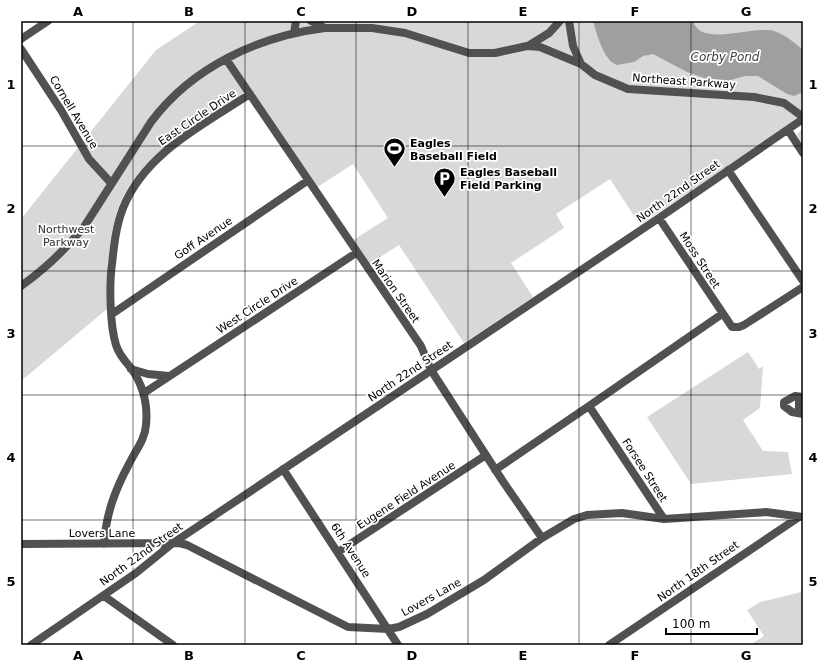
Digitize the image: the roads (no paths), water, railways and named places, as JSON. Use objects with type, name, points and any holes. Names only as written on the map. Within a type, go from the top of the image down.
[{"type":"street","points":[[21,39],[48,21]]},
{"type":"street","points":[[294,33],[296,21]]},
{"type":"street","name":"Northeast Parkway","points":[[311,21],[325,28],[372,28],[406,33],[469,53],[495,53],[527,46],[540,47],[558,53],[581,64],[595,75],[628,89],[754,98],[784,103],[803,118]]},
{"type":"street","points":[[527,46],[546,35],[560,21]]},
{"type":"street","points":[[569,21],[573,46],[581,64]]},
{"type":"street","points":[[21,286],[41,271],[71,243],[84,227],[111,183],[163,106],[190,81],[226,59],[265,42],[294,33],[325,28]]},
{"type":"street","name":"Cornell Avenue","points":[[21,49],[61,110],[89,159],[111,183]]},
{"type":"street","name":"Marion Street","points":[[226,59],[307,181],[421,346],[432,370],[495,470],[542,538]]},
{"type":"street","name":"East Circle Drive","points":[[144,393],[131,369],[120,355],[116,344],[112,314],[110,275],[116,235],[124,207],[133,189],[158,158],[179,141],[250,94]]},
{"type":"street","name":"North 22nd Street","points":[[31,645],[104,596],[173,543],[659,218],[788,130],[803,118]]},
{"type":"street","points":[[788,130],[803,153]]},
{"type":"street","points":[[728,170],[803,281]]},
{"type":"street","name":"Goff Avenue","points":[[112,314],[307,181]]},
{"type":"street","name":"Moss Street","points":[[659,218],[722,314],[732,326],[739,327],[803,287]]},
{"type":"street","name":"West Circle Drive","points":[[144,393],[356,253]]},
{"type":"street","points":[[495,470],[722,314]]},
{"type":"street","points":[[131,369],[148,374],[169,376]]},
{"type":"street","points":[[104,544],[105,528],[110,507],[117,488],[142,441],[146,426],[144,393]]},
{"type":"street","points":[[795,396],[801,397],[801,413],[788,410],[784,406],[786,400],[795,396]]},
{"type":"street","name":"Forsee Street","points":[[589,406],[664,519]]},
{"type":"street","name":"Eugene Field Avenue","points":[[338,552],[486,455]]},
{"type":"street","name":"6th Avenue","points":[[283,469],[398,645]]},
{"type":"street","name":"Lovers Lane","points":[[21,544],[173,543],[187,545],[348,628],[388,629],[399,627],[427,614],[484,580],[542,538],[574,519],[587,516],[622,513],[664,519],[766,512],[801,517]]},
{"type":"street","name":"North 18th Street","points":[[610,645],[801,517]]},
{"type":"street","points":[[104,596],[173,645]]},
{"type":"water","name":"Corby Pond","points":[[593,21],[693,21],[698,29],[706,33],[729,34],[765,30],[778,32],[803,50],[803,92],[794,96],[787,94],[758,76],[745,76],[727,81],[713,81],[687,72],[653,54],[643,56],[634,62],[617,65],[608,58],[604,52]]},
{"type":"place","name":"Eagles Baseball Field","points":[[395,168]]},
{"type":"place","name":"Eagles Baseball Field Parking","points":[[444,198]]},
{"type":"park label","name":"Northwest Parkway","points":[[66,235]]}]
